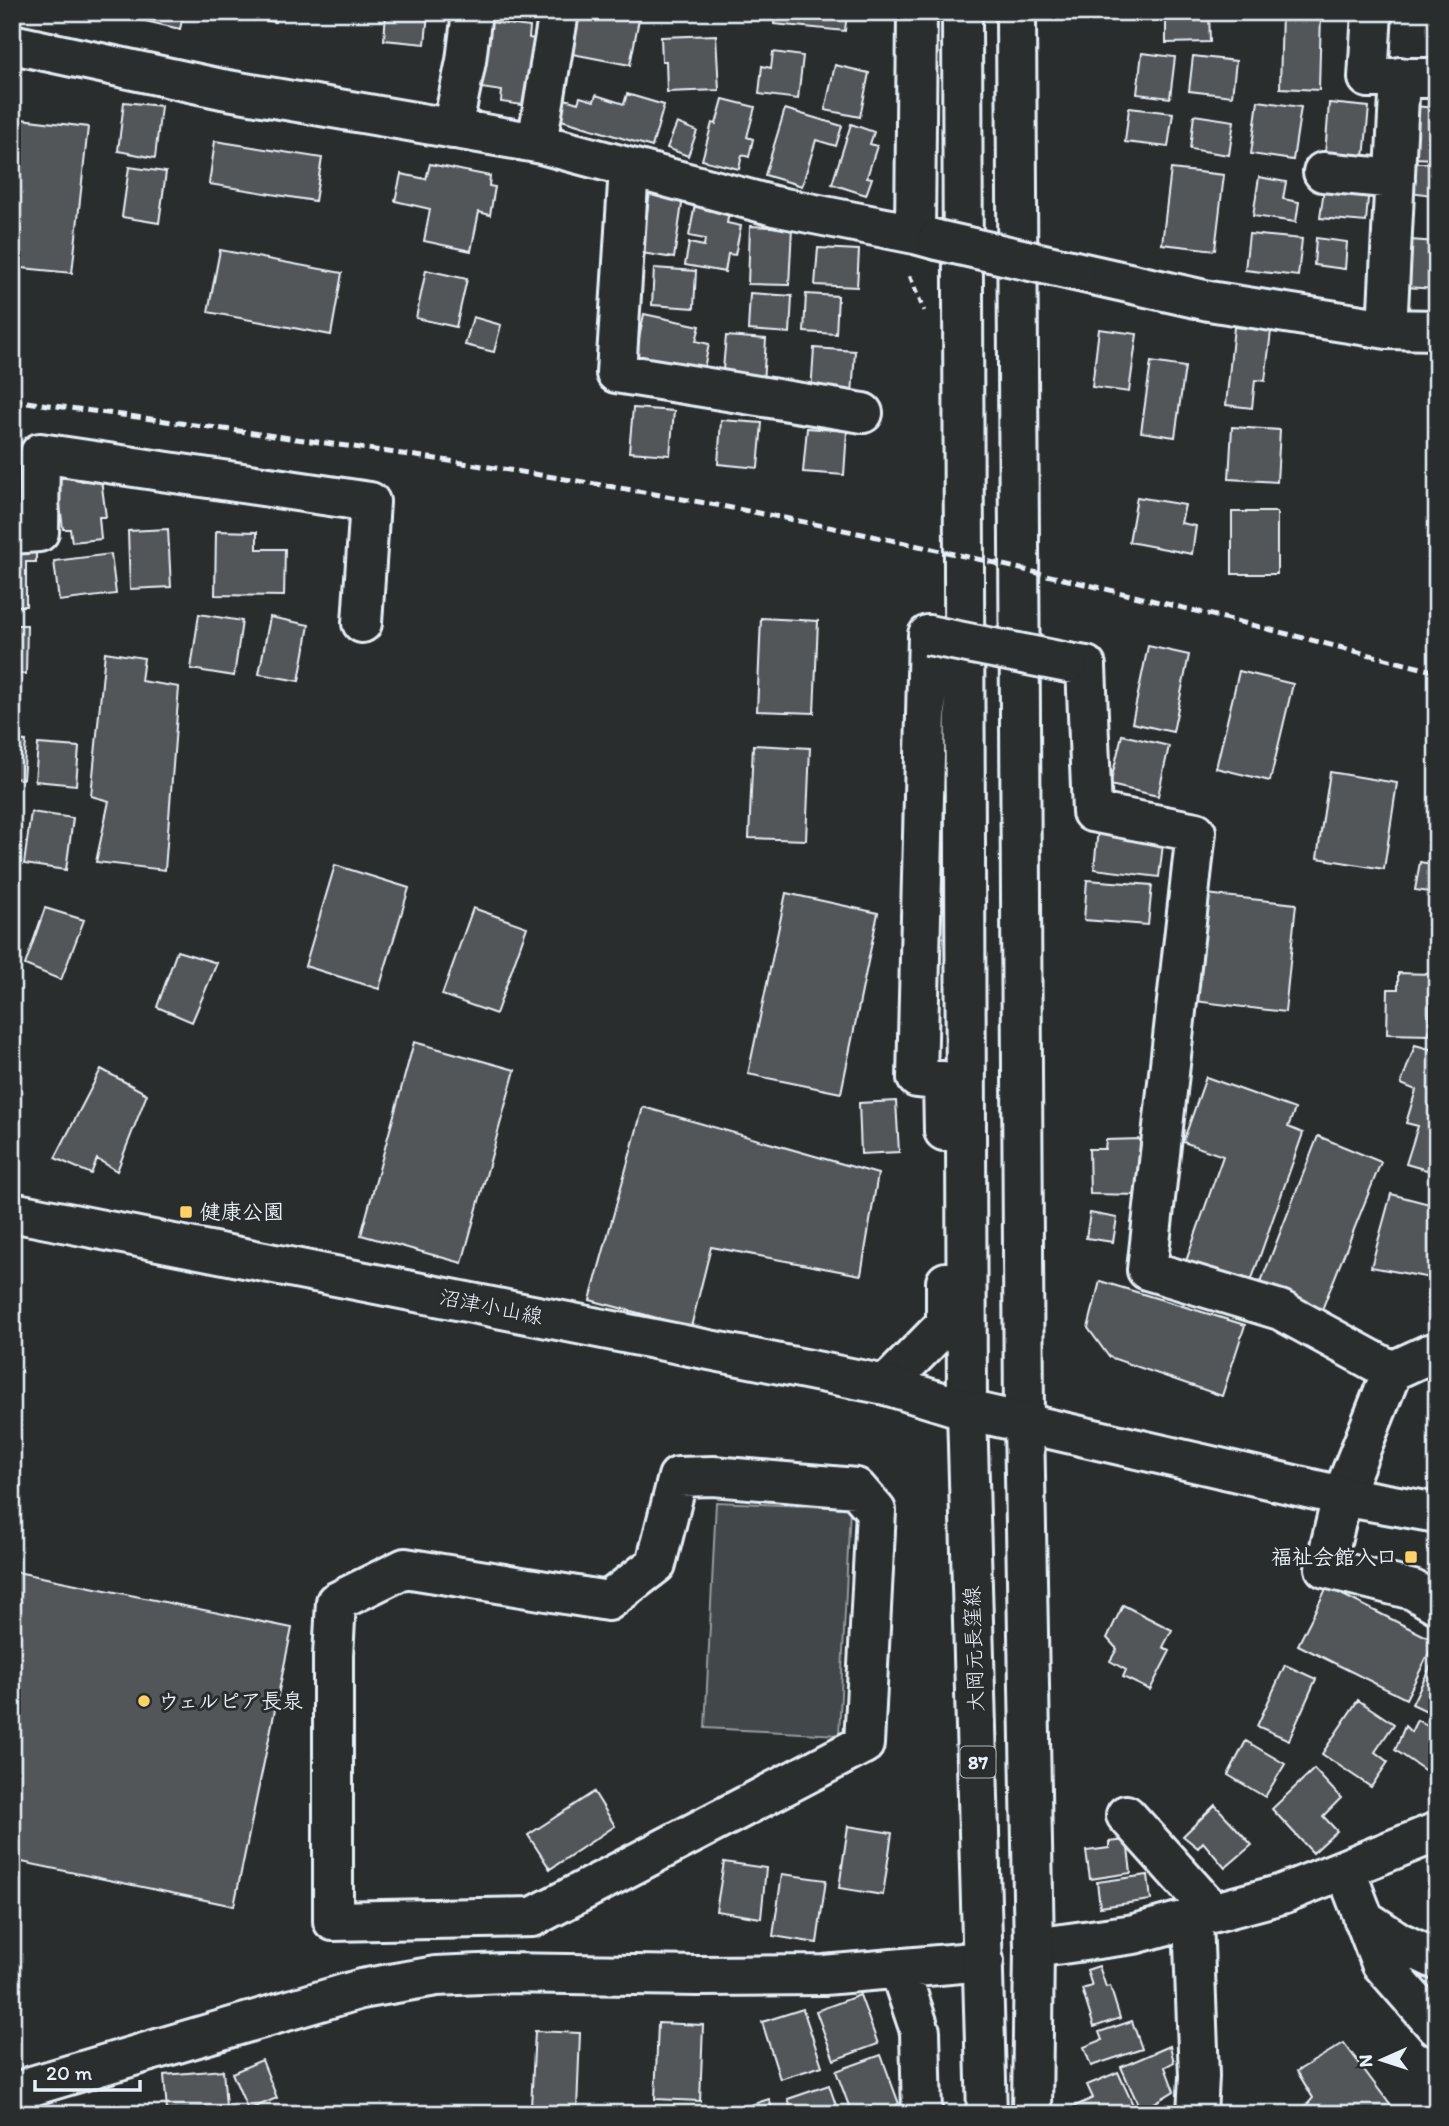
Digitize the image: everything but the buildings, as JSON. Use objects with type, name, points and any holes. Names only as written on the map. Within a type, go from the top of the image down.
[{"type":"street","points":[[452,128],[466,61],[472,12]]},
{"type":"street","points":[[537,143],[559,12]]},
{"type":"street","points":[[916,12],[926,237]]},
{"type":"street","name":"大岡元長窪線","points":[[962,12],[967,1410],[987,2114]]},
{"type":"street","points":[[1016,12],[1024,1423],[1034,1948],[1032,2114]]},
{"type":"street","points":[[1372,12],[1368,78],[1419,78],[1395,179],[1387,329]]},
{"type":"street","points":[[12,44],[222,89],[537,143],[774,206],[926,237],[1209,301],[1387,329],[1437,330]]},
{"type":"street","points":[[629,168],[616,373],[863,413]]},
{"type":"street","points":[[1323,173],[1395,179]]},
{"type":"street","points":[[12,534],[39,532],[40,453],[370,502],[362,623]]},
{"type":"street","points":[[886,1385],[946,1324],[943,1081],[917,1078],[928,635],[1086,666],[1093,812],[1196,832],[1147,1270],[1280,1310],[1392,1371]]},
{"type":"street","name":"沼津小山線","points":[[12,1212],[886,1385],[967,1410]]},
{"type":"street","points":[[1437,1353],[1392,1371],[1342,1496],[1325,1568],[1413,1590],[1437,1604]]},
{"type":"street","points":[[967,1410],[1342,1496],[1437,1513]]},
{"type":"street","points":[[678,1476],[713,1476],[856,1488],[876,1511],[864,1744],[533,1917],[333,1921],[333,1656],[336,1602],[405,1569],[608,1601],[656,1564],[678,1476]]},
{"type":"street","points":[[1126,1815],[1203,1916],[1197,2114]]},
{"type":"street","points":[[1034,1948],[1134,1934],[1282,1894],[1437,1832]]},
{"type":"street","points":[[1345,1869],[1381,1963],[1437,2027]]},
{"type":"street","points":[[1363,1918],[1399,1942],[1437,1960]]},
{"type":"street","points":[[12,2095],[48,2081],[348,1992],[436,1976],[503,1973],[824,1975],[984,1961]]},
{"type":"street","points":[[899,1969],[920,2031],[922,2114]]},
{"type":"shaded area","points":[[716,1502],[850,1508],[839,1735],[705,1728]]},
{"type":"railway","points":[[12,400],[446,460],[705,503],[981,560],[1437,672]]},
{"type":"place","name":"健康公園","points":[[186,1212]]},
{"type":"place","name":"福祉会館入口","points":[[1411,1557]]},
{"type":"place","name":"ウェルピア長泉","points":[[144,1701]]}]
